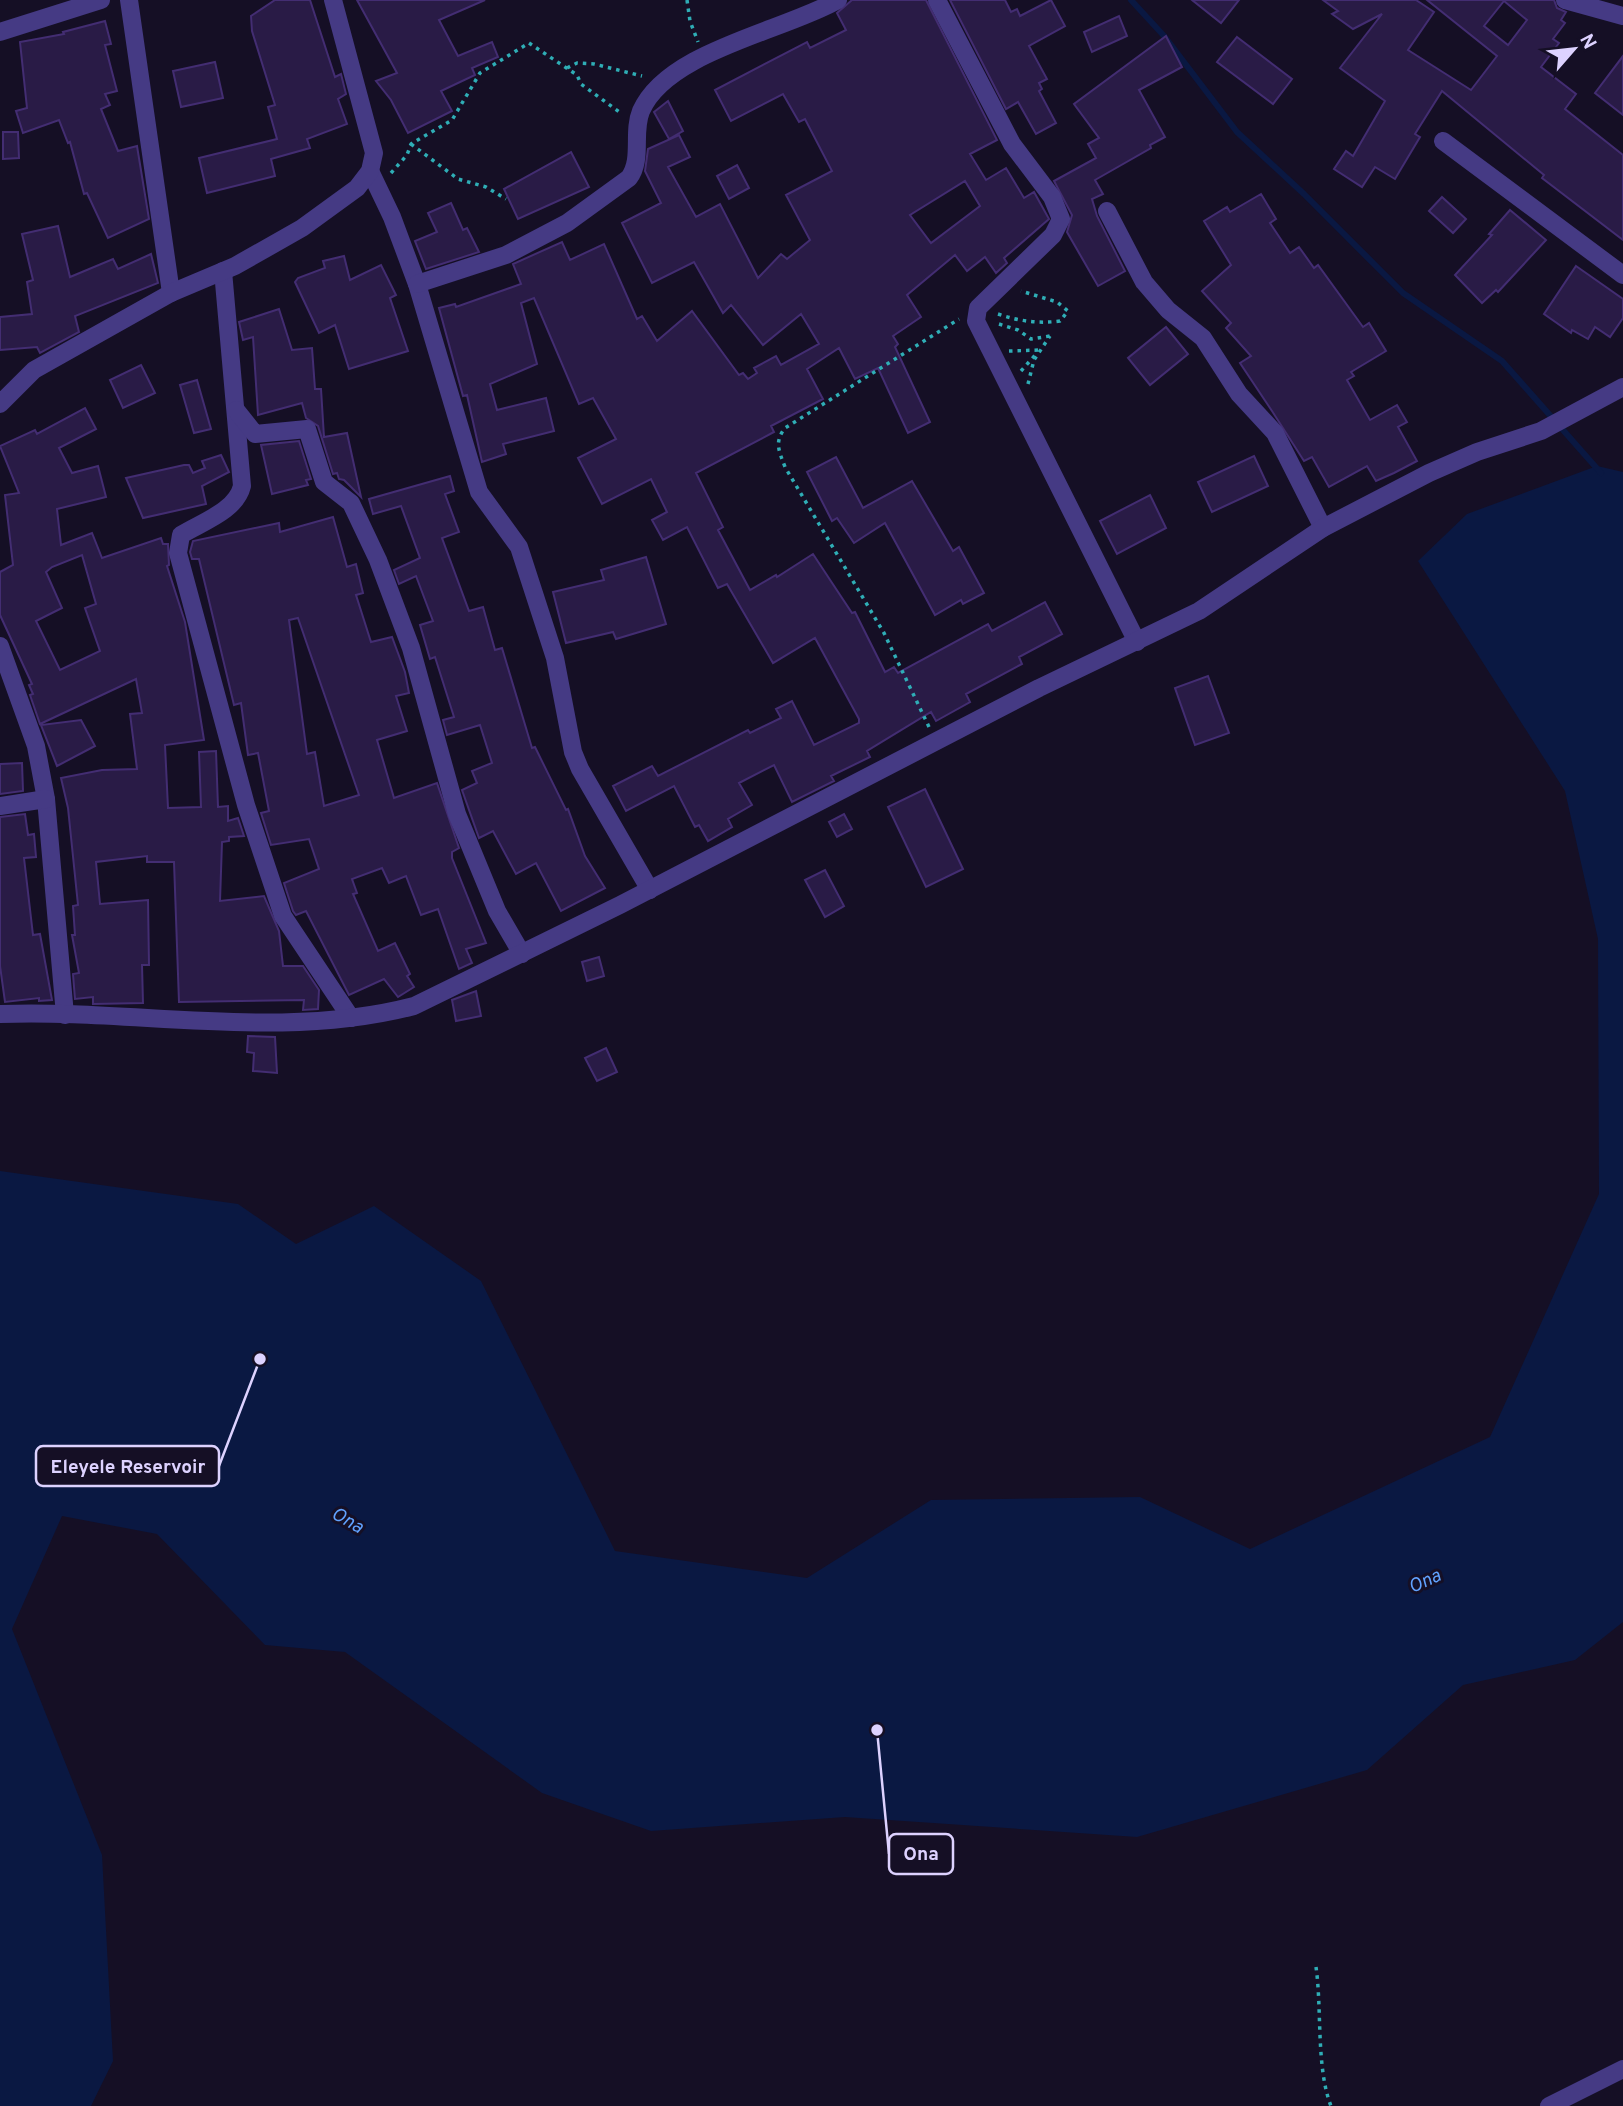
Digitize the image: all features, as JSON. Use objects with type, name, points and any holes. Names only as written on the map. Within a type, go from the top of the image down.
[{"type":"street","points":[[0,32],[100,0]]},
{"type":"street","points":[[130,0],[171,293]]},
{"type":"street","points":[[0,404],[34,370],[171,293],[223,271],[302,228],[358,188],[370,172],[374,153],[333,0]]},
{"type":"street","points":[[417,284],[506,256],[567,223],[629,178],[635,170],[641,111],[659,86],[702,57],[838,0]]},
{"type":"street","points":[[937,0],[1012,144],[1060,212],[1061,219],[1053,235],[996,290],[977,315],[1021,414],[1137,642]]},
{"type":"street","points":[[1565,0],[1623,16]]},
{"type":"street","points":[[1443,141],[1623,275]]},
{"type":"street","points":[[370,172],[417,284],[480,492],[519,547],[555,658],[573,752],[579,769],[649,890]]},
{"type":"street","points":[[1107,211],[1144,282],[1168,310],[1203,338],[1239,394],[1275,433],[1323,528]]},
{"type":"street","points":[[223,271],[242,485],[240,495],[230,506],[181,535],[178,553],[246,805],[283,916],[351,1018]]},
{"type":"street","points":[[0,1014],[311,1023],[414,1006],[1199,611],[1323,528],[1429,473],[1477,452],[1541,431],[1623,387]]},
{"type":"street","points":[[236,410],[255,434],[307,429],[324,482],[351,503],[379,560],[411,648],[457,814],[498,911],[522,954]]},
{"type":"street","points":[[0,646],[36,746],[46,799],[65,1015]]},
{"type":"street","points":[[0,806],[46,799]]},
{"type":"street","points":[[1549,2106],[1623,2069]]},
{"type":"path","points":[[687,0],[690,21],[702,57]]},
{"type":"path","points":[[381,194],[411,144],[452,120],[480,73],[529,43],[567,68],[613,111],[626,116],[641,111]]},
{"type":"path","points":[[567,68],[578,62],[594,64],[639,74],[659,86]]},
{"type":"path","points":[[411,144],[458,179],[502,195],[506,199]]},
{"type":"path","points":[[936,741],[884,633],[785,467],[777,448],[778,437],[785,428],[841,391],[977,315],[1049,322],[1060,321],[1068,311],[1057,302],[1035,294],[1013,289],[996,290]]},
{"type":"path","points":[[977,315],[1018,330],[1031,339],[1050,336],[1034,360],[1028,378],[1028,399],[1021,414]]},
{"type":"path","points":[[990,349],[1041,350]]},
{"type":"path","points":[[1008,387],[1031,358],[1041,350]]},
{"type":"path","points":[[1316,1967],[1324,2080],[1331,2106]]},
{"type":"water","points":[[1597,466],[1623,472],[1623,1622],[1575,1660],[1463,1685],[1367,1770],[1137,1837],[845,1817],[651,1831],[542,1793],[345,1652],[265,1645],[157,1534],[62,1516],[12,1629],[102,1855],[113,2061],[91,2106],[0,2106],[0,1171],[238,1204],[296,1244],[374,1206],[481,1281],[615,1551],[807,1578],[931,1500],[1140,1497],[1250,1549],[1490,1437],[1599,1194],[1598,939],[1565,791],[1418,561],[1467,514]]},
{"type":"building","points":[[275,0],[310,0],[335,77],[341,74],[346,94],[338,99],[347,124],[307,139],[310,148],[271,159],[275,176],[207,193],[199,158],[277,139],[268,107],[275,105],[252,31],[251,16]]},
{"type":"building","points":[[357,0],[485,0],[439,20],[458,56],[492,42],[498,57],[472,68],[475,75],[441,91],[452,111],[408,133],[391,100],[376,81],[397,73]]},
{"type":"building","points":[[852,0],[926,0],[997,140],[970,154],[986,180],[1006,168],[1024,198],[1034,192],[1049,219],[1004,258],[1007,263],[996,273],[985,257],[967,271],[955,255],[907,295],[921,317],[893,336],[898,344],[895,347],[930,422],[908,433],[878,368],[855,379],[839,348],[807,369],[823,399],[771,426],[774,432],[696,473],[723,527],[718,530],[750,590],[776,575],[777,577],[813,554],[852,613],[855,612],[885,672],[894,667],[898,673],[988,624],[992,631],[1045,602],[1062,634],[1019,657],[1022,664],[966,694],[970,702],[936,721],[931,712],[867,751],[870,757],[831,776],[834,781],[792,802],[774,765],[739,783],[752,805],[728,819],[732,827],[708,841],[699,825],[695,827],[674,786],[626,811],[613,786],[652,766],[658,776],[748,730],[750,733],[781,718],[776,709],[792,701],[814,745],[859,723],[859,719],[815,638],[773,663],[727,584],[718,588],[687,527],[663,540],[652,520],[667,512],[651,479],[602,504],[578,458],[616,439],[593,398],[579,404],[534,298],[521,303],[537,364],[490,384],[497,410],[546,398],[554,431],[503,444],[506,454],[482,462],[467,395],[463,396],[439,308],[455,304],[456,307],[521,284],[513,264],[562,242],[570,260],[604,244],[637,319],[642,316],[657,341],[692,311],[739,375],[743,373],[748,379],[757,373],[754,368],[776,356],[781,365],[819,344],[801,314],[763,345],[731,305],[723,313],[694,262],[652,283],[622,223],[661,203],[645,171],[648,149],[679,135],[690,157],[668,167],[696,217],[720,204],[758,278],[781,254],[787,259],[810,240],[786,195],[832,171],[805,119],[799,122],[783,94],[731,121],[715,90],[807,42],[810,48],[846,30],[837,13]],"holes":[[[965,181],[980,206],[931,243],[910,215]]]},
{"type":"building","points":[[950,0],[1005,0],[1011,12],[1017,9],[1020,16],[1051,0],[1065,26],[1029,46],[1047,79],[1039,83],[1042,89],[1039,91],[1056,123],[1036,134],[1018,102],[1006,109]]},
{"type":"building","points":[[1192,0],[1239,0],[1221,23]]},
{"type":"building","points":[[1323,0],[1416,0],[1434,12],[1408,50],[1471,90],[1497,56],[1427,0],[1554,0],[1557,8],[1566,12],[1561,20],[1565,23],[1553,39],[1559,43],[1541,67],[1576,94],[1565,109],[1623,155],[1623,240],[1542,178],[1544,175],[1442,91],[1415,134],[1420,137],[1395,179],[1375,167],[1362,187],[1334,169],[1346,151],[1353,156],[1385,101],[1340,68],[1382,14],[1353,29],[1332,14],[1338,11]],"holes":[[[1504,1],[1527,20],[1508,45],[1484,26]]]},
{"type":"building","points":[[1119,16],[1127,36],[1092,52],[1084,32]]},
{"type":"building","points":[[105,21],[111,44],[105,45],[117,91],[105,94],[110,105],[101,109],[118,151],[137,146],[149,219],[108,238],[87,193],[84,194],[70,142],[68,143],[59,120],[23,133],[16,111],[27,108],[20,42],[64,34],[63,32]]},
{"type":"building","points":[[1166,36],[1182,67],[1139,90],[1165,137],[1095,180],[1103,194],[1092,199],[1097,216],[1125,271],[1098,286],[1067,232],[1072,215],[1054,181],[1096,158],[1088,144],[1099,138],[1074,104]]},
{"type":"building","points":[[1237,37],[1292,79],[1273,104],[1217,62]]},
{"type":"building","points":[[1623,56],[1623,115],[1595,93]]},
{"type":"building","points":[[215,62],[223,98],[181,107],[173,71]]},
{"type":"building","points":[[668,101],[683,131],[669,139],[654,112]]},
{"type":"building","points":[[3,132],[18,132],[19,158],[3,159]]},
{"type":"building","points":[[571,152],[589,187],[518,219],[504,189]]},
{"type":"building","points":[[737,165],[749,188],[729,199],[717,176]]},
{"type":"building","points":[[1261,194],[1276,219],[1270,223],[1290,253],[1299,247],[1314,268],[1318,265],[1363,327],[1369,323],[1386,351],[1351,372],[1354,376],[1347,380],[1370,420],[1397,405],[1407,422],[1398,427],[1417,461],[1376,481],[1367,466],[1329,487],[1312,457],[1304,461],[1240,363],[1251,356],[1226,328],[1231,323],[1202,291],[1231,265],[1204,221],[1227,207],[1230,212]]},
{"type":"building","points":[[1442,197],[1466,219],[1453,233],[1429,211]]},
{"type":"building","points":[[451,203],[463,230],[467,228],[479,252],[426,269],[415,241],[437,232],[428,213]]},
{"type":"building","points":[[1510,210],[1546,240],[1498,292],[1496,290],[1482,303],[1455,275],[1492,235],[1489,234]]},
{"type":"building","points":[[58,226],[70,277],[113,259],[118,269],[151,254],[158,283],[75,316],[79,332],[40,353],[37,347],[0,350],[0,317],[32,314],[27,282],[33,280],[22,234]]},
{"type":"building","points":[[344,256],[350,280],[381,265],[396,295],[390,298],[408,351],[349,369],[335,325],[319,333],[295,282],[298,278],[325,268],[323,261]]},
{"type":"building","points":[[1576,266],[1623,299],[1623,318],[1610,337],[1595,327],[1588,339],[1572,330],[1571,333],[1544,314]]},
{"type":"building","points":[[279,309],[292,350],[312,348],[315,389],[321,389],[324,437],[347,433],[361,497],[344,480],[339,479],[337,473],[333,474],[318,426],[306,418],[302,403],[258,415],[253,337],[243,340],[239,322]]},
{"type":"building","points":[[1166,327],[1188,354],[1150,385],[1128,358]]},
{"type":"building","points":[[141,365],[155,393],[123,408],[110,380]]},
{"type":"building","points":[[197,380],[211,429],[194,433],[180,385]]},
{"type":"building","points":[[85,408],[96,429],[59,448],[72,473],[98,466],[106,497],[57,509],[61,545],[92,533],[102,558],[161,538],[163,544],[168,544],[167,566],[185,622],[204,740],[165,745],[168,808],[201,807],[199,752],[216,751],[218,807],[228,806],[228,821],[238,818],[244,836],[229,837],[229,841],[222,842],[220,901],[264,896],[279,931],[283,966],[303,966],[319,990],[318,1009],[303,1010],[304,1000],[179,1002],[174,862],[147,862],[147,856],[96,862],[100,904],[148,900],[149,965],[142,965],[143,1003],[93,1004],[93,997],[75,999],[73,974],[79,973],[72,935],[75,935],[73,906],[78,905],[68,808],[61,778],[102,770],[137,769],[130,714],[142,713],[136,679],[40,724],[30,695],[33,694],[29,685],[32,684],[0,615],[0,572],[13,565],[5,495],[19,493],[0,446],[35,430],[37,434]],"holes":[[[82,555],[96,604],[85,608],[100,651],[60,670],[36,621],[62,608],[46,572]]]},
{"type":"building","points":[[299,441],[311,479],[306,480],[308,485],[272,494],[261,445]]},
{"type":"building","points":[[221,455],[229,472],[202,486],[206,504],[143,518],[126,478],[184,465],[189,465],[193,473],[205,468],[202,461]]},
{"type":"building","points":[[1254,456],[1268,486],[1212,512],[1198,482]]},
{"type":"building","points":[[836,457],[863,508],[912,481],[953,551],[959,547],[984,593],[963,604],[961,600],[935,615],[885,523],[854,543],[837,518],[832,521],[807,472]]},
{"type":"building","points":[[450,476],[454,491],[445,494],[459,532],[442,538],[469,611],[483,607],[495,650],[502,648],[532,748],[535,747],[566,810],[568,809],[585,856],[605,888],[561,911],[536,863],[516,874],[493,831],[479,838],[462,790],[477,783],[472,771],[492,763],[480,725],[447,735],[443,720],[454,717],[435,657],[430,659],[420,625],[433,621],[416,576],[399,584],[394,570],[420,558],[401,506],[373,514],[369,499]]},
{"type":"building","points":[[1150,495],[1166,528],[1117,554],[1100,521]]},
{"type":"building","points":[[333,517],[347,567],[356,564],[363,593],[356,595],[371,642],[392,637],[405,672],[409,693],[396,696],[407,731],[377,740],[394,798],[437,783],[459,848],[452,852],[452,858],[486,943],[466,949],[472,963],[459,969],[438,909],[421,915],[406,876],[389,883],[382,868],[352,879],[357,893],[353,894],[378,951],[395,943],[410,974],[407,976],[414,987],[398,997],[384,979],[349,995],[306,911],[296,915],[293,911],[284,883],[319,869],[309,839],[271,845],[261,813],[269,811],[258,753],[248,755],[241,703],[234,705],[199,559],[192,559],[190,552],[193,541],[279,523],[280,532]],"holes":[[[298,618],[359,795],[324,806],[315,752],[307,754],[289,620]]]},
{"type":"building","points":[[646,557],[666,624],[616,639],[613,632],[566,643],[553,592],[604,580],[601,570]]},
{"type":"building","points":[[1208,676],[1229,733],[1195,745],[1175,688]]},
{"type":"building","points":[[81,720],[95,746],[57,766],[41,725]]},
{"type":"building","points":[[22,763],[23,791],[0,794],[0,764]]},
{"type":"building","points":[[925,789],[963,869],[926,887],[888,807]]},
{"type":"building","points":[[25,814],[28,835],[34,834],[36,857],[24,858],[33,935],[40,934],[52,1000],[39,1001],[39,998],[5,1002],[0,966],[0,817]]},
{"type":"building","points":[[844,814],[852,829],[837,837],[829,822]]},
{"type":"building","points":[[825,870],[844,906],[825,917],[805,880]]},
{"type":"building","points":[[599,957],[604,976],[587,981],[582,962]]},
{"type":"building","points":[[476,991],[481,1016],[456,1021],[452,1000]]},
{"type":"building","points":[[248,1036],[275,1037],[277,1073],[253,1071],[254,1053],[247,1052]]},
{"type":"building","points":[[606,1048],[617,1072],[597,1081],[585,1058]]},
{"type":"waterway","points":[[1131,0],[1165,37],[1237,132],[1304,194],[1403,293],[1502,361],[1601,473]]},
{"type":"place","name":"Eleyele Reservoir","points":[[260,1359]]},
{"type":"place","name":"Ona","points":[[877,1730]]}]
